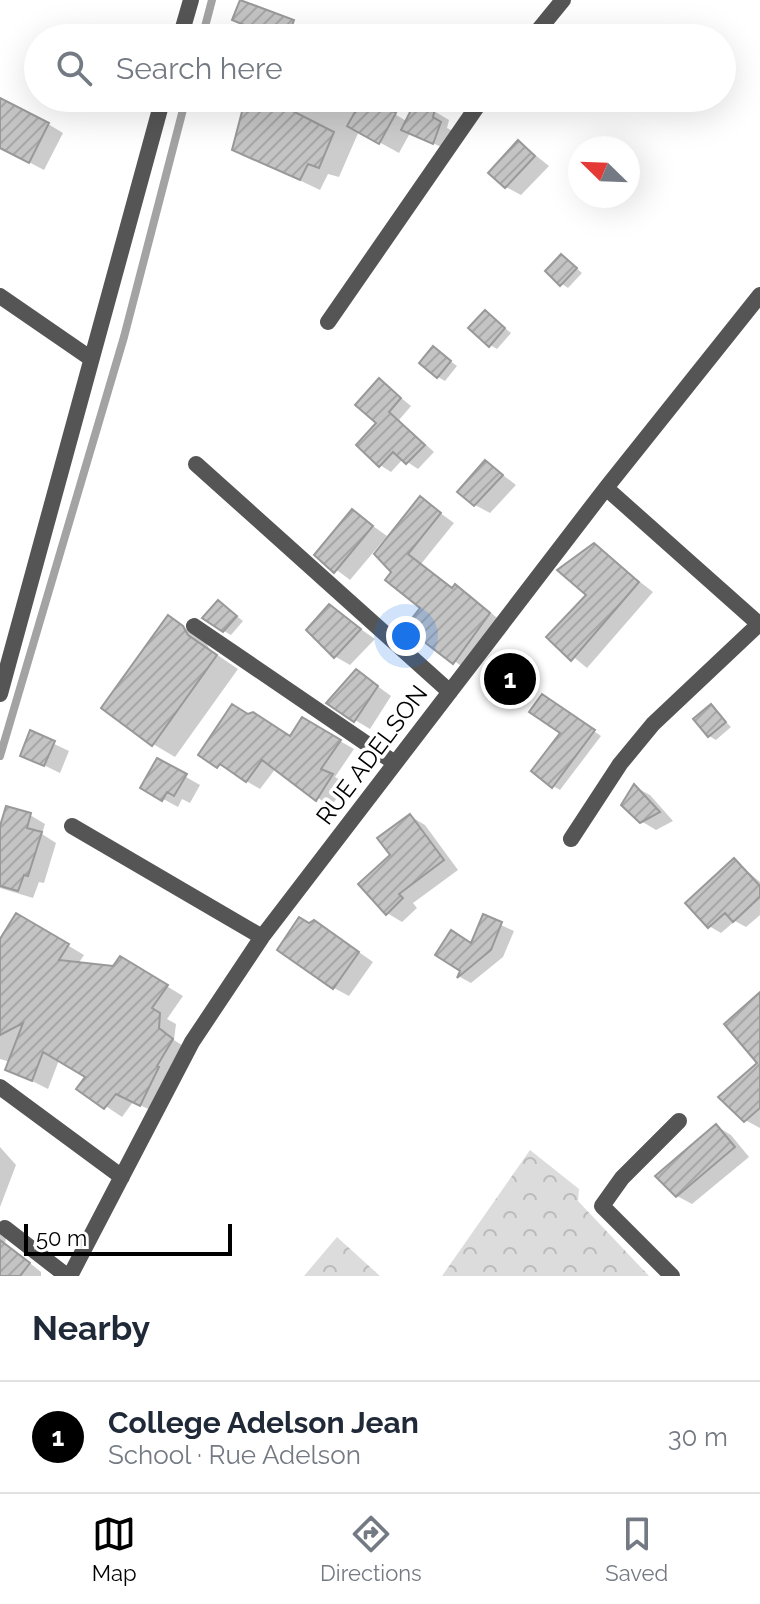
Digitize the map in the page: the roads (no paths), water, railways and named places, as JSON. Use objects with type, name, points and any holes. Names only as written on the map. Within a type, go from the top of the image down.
[{"type":"street","points":[[184,24],[191,0]]},
{"type":"street","points":[[543,24],[563,0]]},
{"type":"street","points":[[0,694],[159,112]]},
{"type":"street","points":[[328,322],[473,112]]},
{"type":"street","name":"RUE ADELSON","points":[[69,1276],[192,1042],[262,937],[606,488],[760,295]]},
{"type":"street","points":[[0,296],[90,358]]},
{"type":"street","points":[[196,464],[450,692]]},
{"type":"street","points":[[571,839],[620,764],[653,724],[760,625],[606,488]]},
{"type":"street","points":[[194,626],[395,763]]},
{"type":"street","points":[[72,826],[262,937]]},
{"type":"street","points":[[0,1087],[122,1177]]},
{"type":"street","points":[[672,1276],[602,1206],[622,1178],[679,1121]]},
{"type":"street","points":[[5,1228],[69,1276]]},
{"type":"waterway","points":[[206,24],[212,0]]},
{"type":"waterway","points":[[0,756],[124,337],[182,112]]},
{"type":"place","name":"College Adelson Jean","points":[[510,679]]}]
